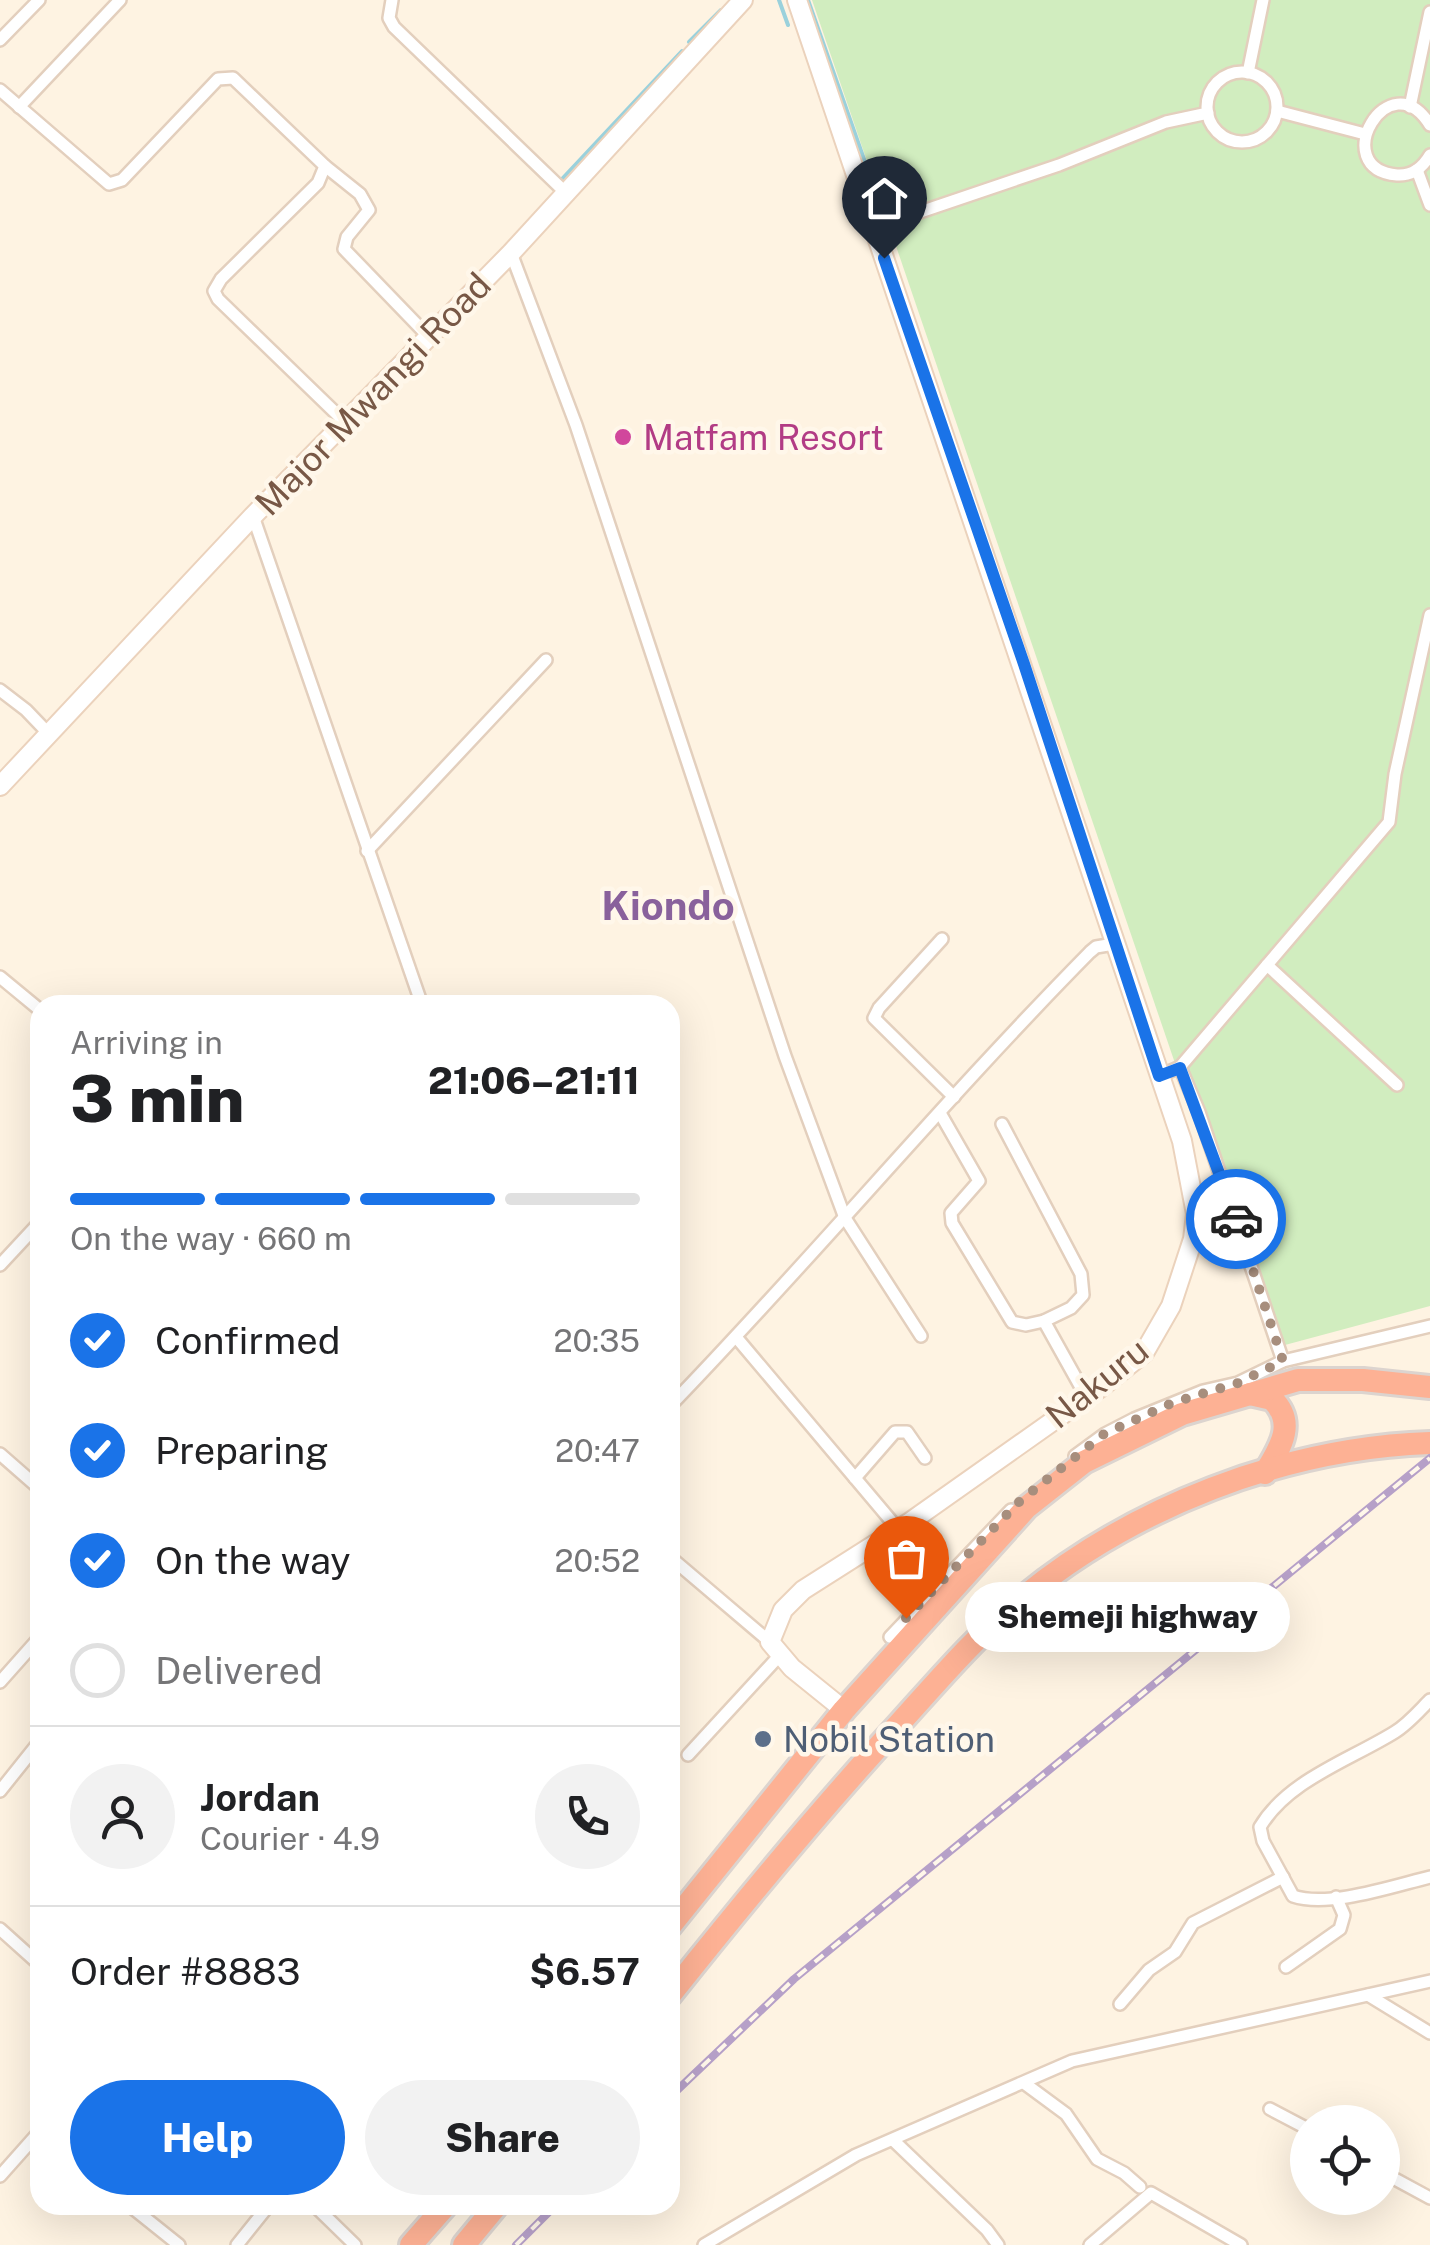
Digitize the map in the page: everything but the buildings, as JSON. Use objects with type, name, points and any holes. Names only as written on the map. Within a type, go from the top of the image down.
[{"type":"highway","points":[[680,1914],[844,1710],[1027,1507],[1084,1462],[1162,1423],[1298,1380],[1363,1380],[1430,1387]]},
{"type":"highway","points":[[1250,1394],[1272,1399],[1285,1417],[1286,1434],[1265,1472]]},
{"type":"highway","points":[[680,1983],[804,1828],[965,1650],[1020,1600],[1075,1559],[1152,1515],[1219,1487],[1313,1459],[1430,1443]]},
{"type":"highway","points":[[412,2245],[438,2215]]},
{"type":"highway","points":[[464,2245],[484,2215]]},
{"type":"main road","name":"Major Mwangi Road","points":[[0,786],[253,516],[512,253],[743,0]]},
{"type":"main road","name":"Nakuru","points":[[775,1648],[783,1610],[802,1590],[1087,1398],[1144,1353],[1171,1306],[1193,1239],[1196,1214],[1182,1141],[797,0]]},
{"type":"main road","points":[[775,1648],[844,1710]]},
{"type":"street","points":[[0,40],[39,0]]},
{"type":"street","points":[[18,106],[120,0]]},
{"type":"street","points":[[392,0],[389,18],[394,27],[566,192]]},
{"type":"street","points":[[1248,73],[1263,0]]},
{"type":"street","points":[[1410,107],[1430,12]]},
{"type":"street","points":[[1236,73],[1248,73],[1258,76],[1272,90],[1276,111],[1267,131],[1248,142],[1227,139],[1211,124],[1211,92],[1217,83],[1236,73]]},
{"type":"street","points":[[0,90],[102,180],[116,184],[218,79],[233,78],[360,194],[370,210],[348,237],[344,249],[428,336]]},
{"type":"street","points":[[1430,125],[1420,112],[1400,105],[1381,110],[1365,134],[1368,156],[1375,165],[1395,175],[1416,170],[1430,156]]},
{"type":"street","points":[[1276,111],[1365,134]]},
{"type":"street","points":[[873,228],[1059,165],[1166,122],[1208,113]]},
{"type":"street","points":[[325,166],[318,182],[221,279],[214,291],[218,300],[346,423]]},
{"type":"street","points":[[1416,170],[1430,205]]},
{"type":"street","points":[[512,253],[576,425],[785,1056],[845,1218],[921,1336]]},
{"type":"street","points":[[253,516],[418,995]]},
{"type":"street","points":[[1159,1076],[1180,1068],[1388,822],[1430,615]]},
{"type":"street","points":[[367,851],[546,660]]},
{"type":"street","points":[[0,690],[49,734]]},
{"type":"street","points":[[942,939],[878,1008],[874,1018],[954,1097]]},
{"type":"street","points":[[680,1396],[1090,952],[1114,944]]},
{"type":"street","points":[[1267,965],[1397,1085]]},
{"type":"street","points":[[0,976],[30,1002]]},
{"type":"street","points":[[1180,1068],[1199,1112],[1283,1361]]},
{"type":"street","points":[[940,1113],[980,1181],[951,1213],[952,1223],[1012,1322],[1026,1325],[1071,1308],[1083,1295],[1081,1274],[1002,1124]]},
{"type":"street","points":[[0,1266],[30,1233]]},
{"type":"street","points":[[1044,1321],[1087,1398]]},
{"type":"street","points":[[890,1637],[1020,1501],[1104,1434],[1172,1403],[1238,1383],[1283,1361],[1430,1326]]},
{"type":"street","points":[[736,1338],[898,1528]]},
{"type":"street","points":[[855,1478],[895,1432],[907,1432],[926,1458]]},
{"type":"street","points":[[0,1454],[30,1480]]},
{"type":"street","points":[[680,1566],[775,1648],[688,1755]]},
{"type":"street","points":[[0,1682],[30,1648]]},
{"type":"street","points":[[1430,1700],[1397,1731],[1319,1774],[1271,1808],[1260,1826],[1263,1841],[1298,1898],[1336,1897],[1430,1877]]},
{"type":"street","points":[[0,1791],[30,1753]]},
{"type":"street","points":[[1120,2004],[1149,1970],[1175,1952],[1193,1923],[1283,1877]]},
{"type":"street","points":[[1286,1968],[1340,1929],[1344,1915],[1336,1897]]},
{"type":"street","points":[[0,1929],[30,1956]]},
{"type":"street","points":[[704,2245],[856,2155],[1072,2061],[1430,1981]]},
{"type":"street","points":[[1368,1994],[1430,2032]]},
{"type":"street","points":[[1024,2083],[1066,2114],[1098,2159],[1124,2173],[1140,2188]]},
{"type":"street","points":[[1270,2109],[1290,2120]]},
{"type":"street","points":[[0,2176],[5,2161],[30,2140]]},
{"type":"street","points":[[893,2140],[998,2245]]},
{"type":"street","points":[[1400,2182],[1430,2198]]},
{"type":"street","points":[[1090,2245],[1151,2193],[1242,2245]]},
{"type":"street","points":[[141,2215],[178,2245]]},
{"type":"street","points":[[237,2245],[261,2215]]},
{"type":"street","points":[[324,2215],[355,2245]]},
{"type":"green space","points":[[812,0],[1430,0],[1430,1306],[1285,1345],[1179,1075]]},
{"type":"waterway","points":[[779,0],[788,25]]},
{"type":"waterway","points":[[808,0],[885,219]]},
{"type":"waterway","points":[[689,42],[721,10]]},
{"type":"waterway","points":[[562,179],[682,51]]},
{"type":"railway","points":[[680,2087],[794,1979],[1430,1458]]},
{"type":"railway","points":[[516,2245],[546,2215]]},
{"type":"way so far","points":[[906,1618],[1020,1501],[1104,1434],[1203,1391],[1251,1378],[1283,1361],[1236,1219]]},
{"type":"place","name":"Matfam Resort","points":[[623,437]]},
{"type":"place","name":"Shemeji highway","points":[[906,1618]]},
{"type":"place","name":"Nobil Station","points":[[763,1739]]},
{"type":"district","name":"Kiondo","points":[[668,905]]},
{"type":"route","points":[[884,258],[1024,664],[1159,1076],[1180,1068],[1236,1219]]}]
